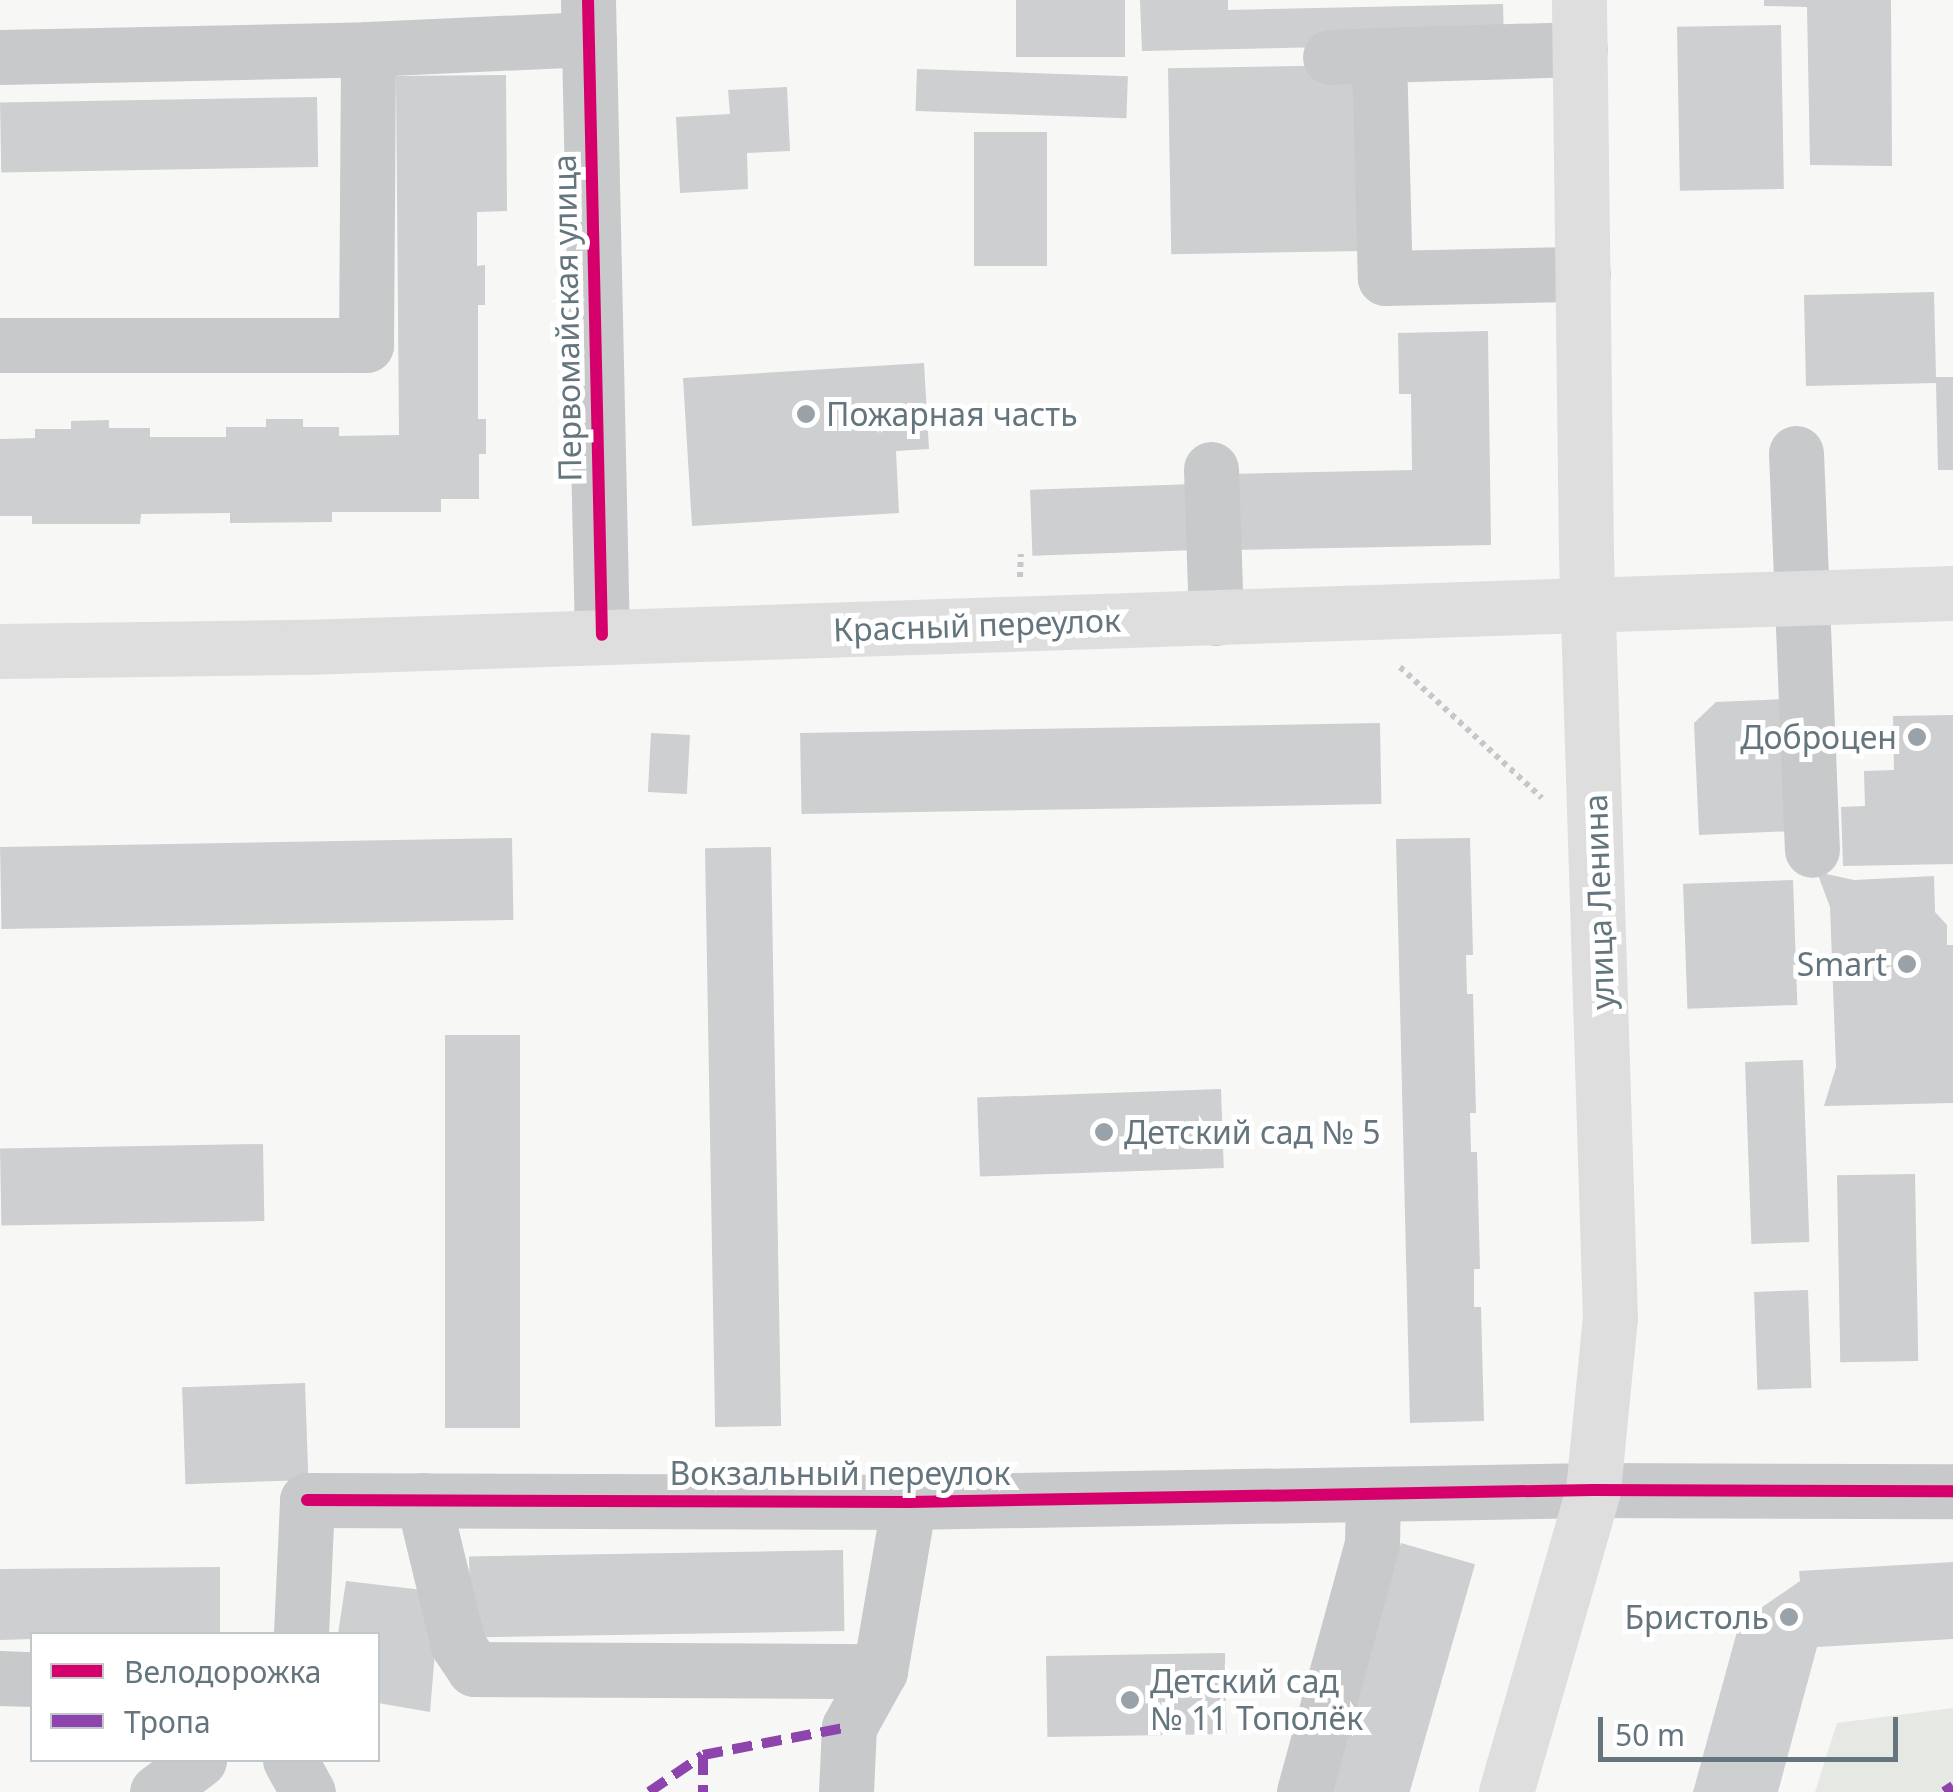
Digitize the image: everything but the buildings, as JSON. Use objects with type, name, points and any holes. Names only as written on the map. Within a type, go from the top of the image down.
[{"type":"main road","name":"улица Ленина","points":[[1506,1792],[1593,1490],[1610,1318],[1588,608],[1579,25]]},
{"type":"main road","name":"Красный переулок","points":[[0,652],[305,647],[1953,594]]},
{"type":"street","points":[[0,57],[368,49],[588,20]]},
{"type":"street","name":"Первомайская улица","points":[[588,20],[602,635]]},
{"type":"street","points":[[1579,25],[1355,56],[1384,278],[1583,292]]},
{"type":"street","points":[[0,345],[366,345],[368,49]]},
{"type":"street","points":[[1461,313],[1583,292]]},
{"type":"street","points":[[1796,452],[1812,850]]},
{"type":"street","points":[[1211,470],[1216,618]]},
{"type":"street","points":[[1593,1490],[1953,1491]]},
{"type":"street","name":"Вокзальный переулок","points":[[301,1632],[307,1500],[909,1502],[1593,1490]]},
{"type":"street","points":[[1304,1792],[1372,1543],[1373,1494]]},
{"type":"street","points":[[423,1500],[458,1646],[474,1668],[880,1671]]},
{"type":"street","points":[[846,1792],[848,1727],[880,1671],[909,1502]]},
{"type":"street","points":[[0,1678],[30,1678]]},
{"type":"street","points":[[158,1792],[196,1762]]},
{"type":"street","points":[[291,1762],[308,1792]]},
{"type":"path","points":[[1020,554],[1020,584]]},
{"type":"path","points":[[1400,667],[1542,798]]},
{"type":"shaded area","points":[[1953,1708],[1953,1792],[1815,1792],[1837,1723]]},
{"type":"marked path","points":[[649,1792],[703,1755],[849,1727]]},
{"type":"marked path","points":[[703,1755],[703,1792]]},
{"type":"marked path","points":[[1944,1792],[1953,1786]]},
{"type":"cycle path","points":[[588,0],[602,635]]},
{"type":"cycle path","points":[[307,1500],[909,1502],[1593,1490],[1953,1491]]},
{"type":"place","name":"Пожарная часть","points":[[806,414]]},
{"type":"place","name":"Доброцен","points":[[1917,737]]},
{"type":"place","name":"Smart","points":[[1907,964]]},
{"type":"place","name":"Детский сад № 5","points":[[1104,1132]]},
{"type":"place","name":"Бристоль","points":[[1789,1617]]},
{"type":"place","name":"Детский сад № 11 Тополёк","points":[[1130,1700]]}]
